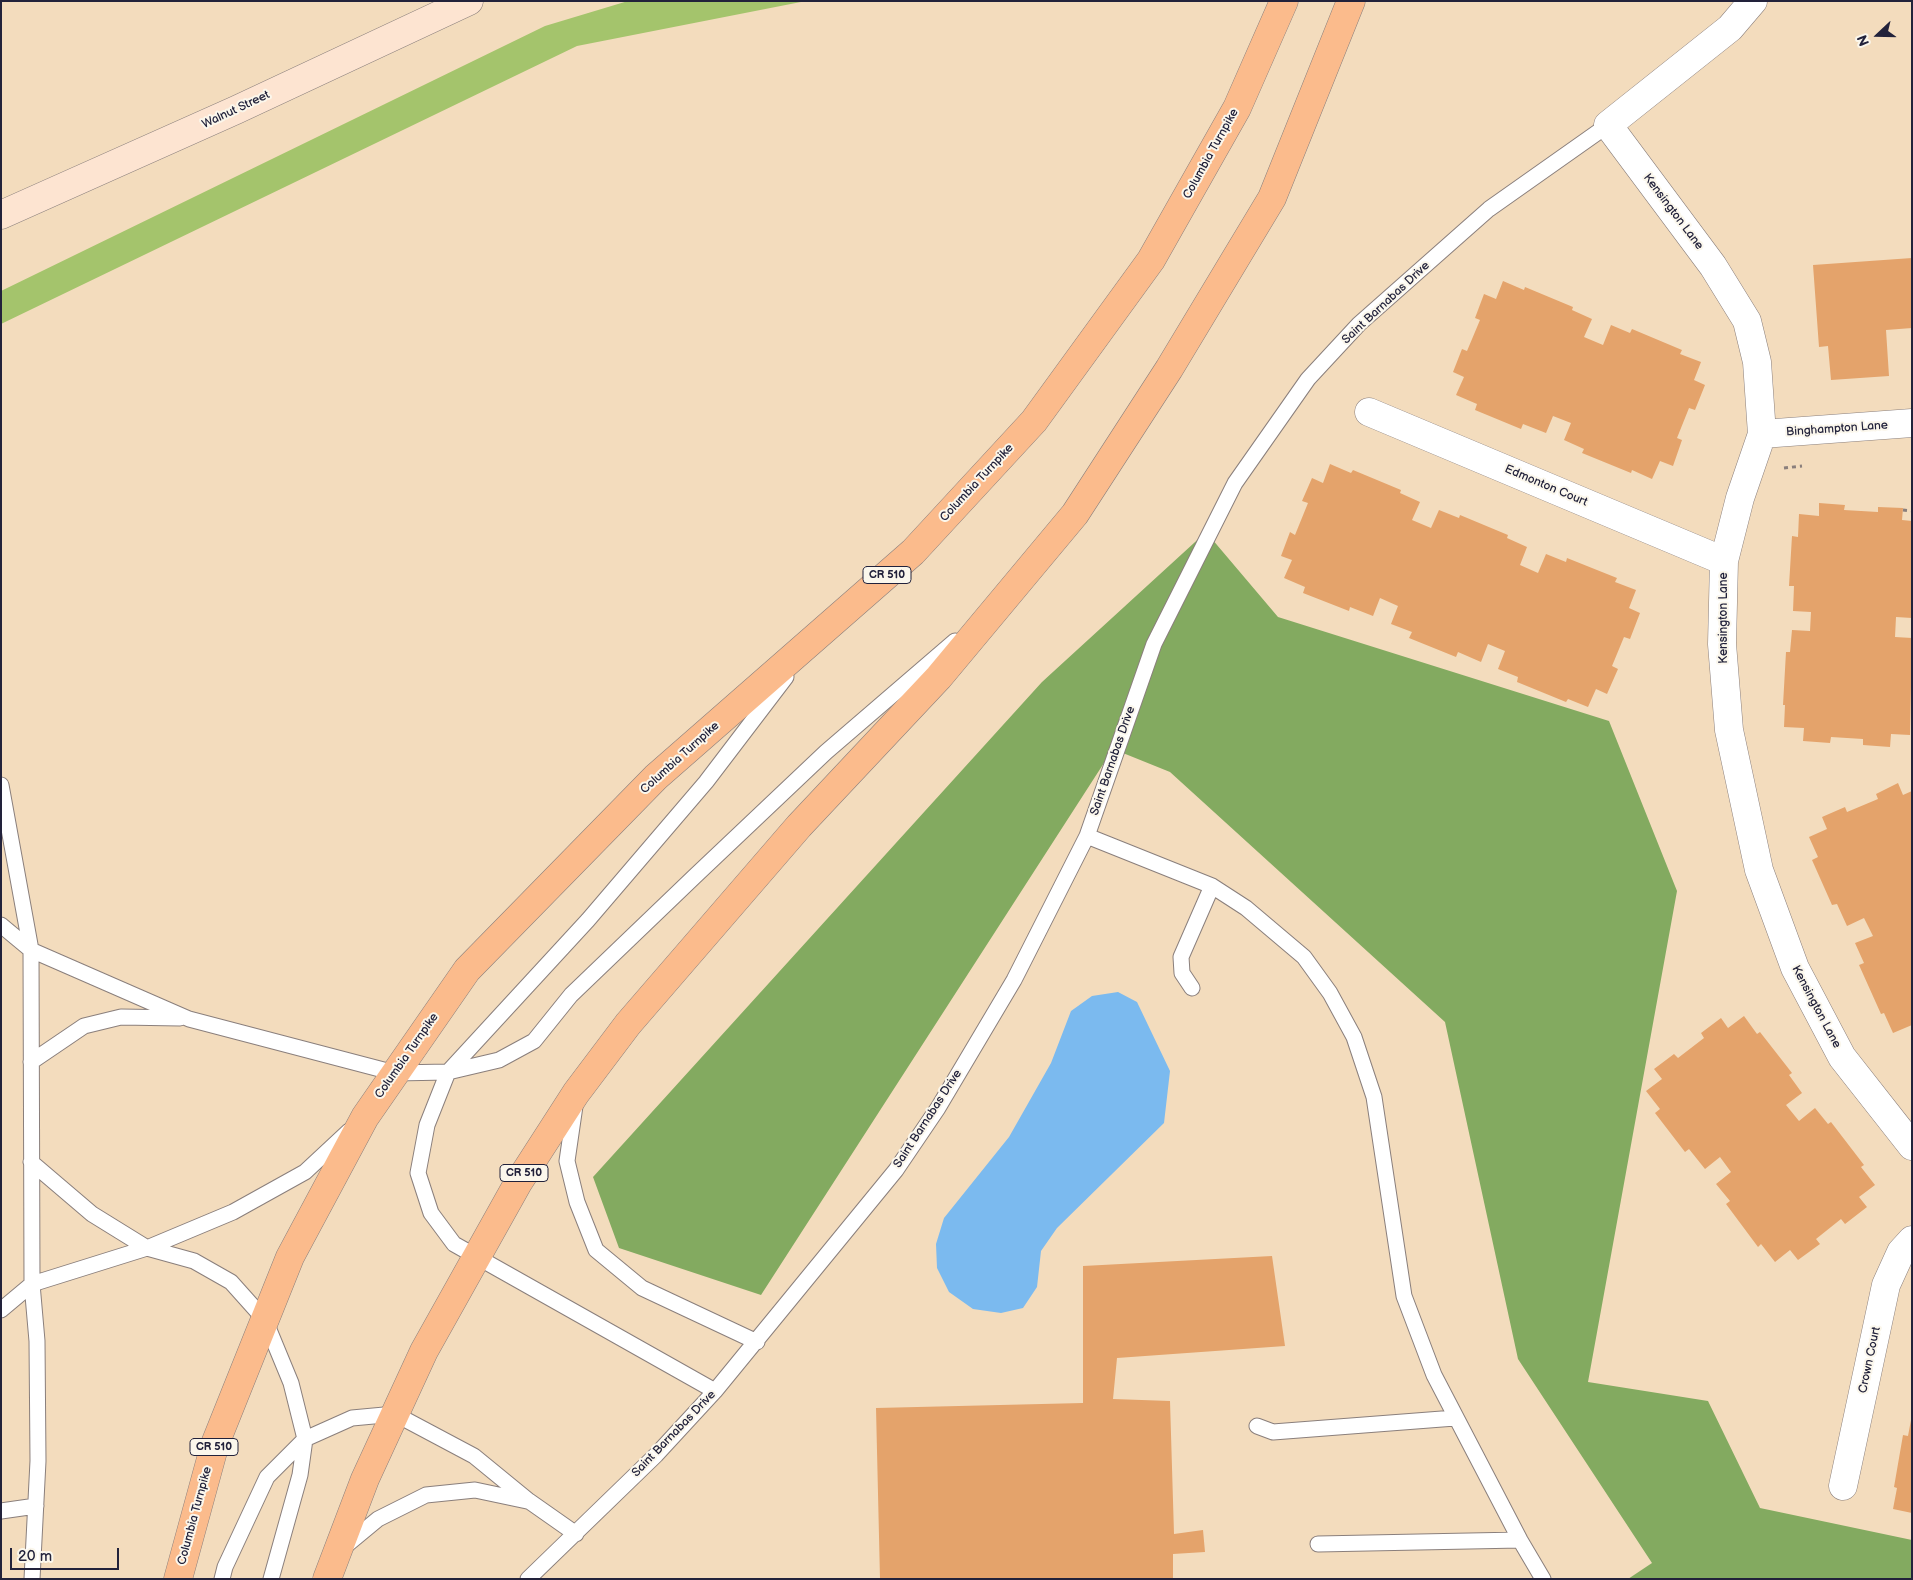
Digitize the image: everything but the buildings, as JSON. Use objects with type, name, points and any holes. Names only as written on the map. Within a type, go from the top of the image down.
[{"type":"main road","name":"Columbia Turnpike","points":[[178,1579],[215,1444],[290,1257],[365,1116],[467,970],[656,778],[913,552],[1034,421],[1151,260],[1237,108],[1284,1]]},
{"type":"main road","name":"CR 510","points":[[327,1579],[365,1479],[424,1351],[475,1256],[518,1183],[576,1093],[628,1024],[799,826],[939,677],[1074,514],[1169,369],[1272,198],[1351,1]]},
{"type":"street","name":"Walnut Street","points":[[1,216],[236,110],[469,1]]},
{"type":"street","name":"Saint Barnabas Drive","points":[[1608,125],[1730,28],[1753,1]]},
{"type":"street","name":"Kensington Lane","points":[[1608,125],[1713,266],[1747,321],[1756,362],[1762,434],[1740,498],[1724,561],[1722,644],[1729,730],[1759,870],[1795,968],[1842,1057],[1912,1146]]},
{"type":"street","name":"Edmonton Court","points":[[1369,412],[1724,561]]},
{"type":"street","name":"Binghampton Lane","points":[[1762,434],[1912,423]]},
{"type":"street","name":"Crown Court","points":[[1843,1486],[1886,1285],[1901,1252],[1912,1240]]},
{"type":"lane","name":"Saint Barnabas Drive","points":[[528,1579],[656,1455],[715,1391],[896,1170],[938,1108],[1014,980],[1087,836],[1154,644],[1235,483],[1308,379],[1359,324],[1489,209],[1608,125]]},
{"type":"lane","points":[[1,925],[32,950],[189,1019],[395,1073],[448,1072],[499,1060],[534,1041],[571,995],[819,759],[1003,600]]},
{"type":"lane","points":[[715,1391],[454,1244],[431,1213],[418,1173],[427,1125],[448,1072],[588,920],[706,782],[815,638]]},
{"type":"lane","points":[[1,785],[32,950],[32,1284],[38,1341],[38,1461],[32,1579]]},
{"type":"lane","points":[[1087,836],[1212,886],[1246,908],[1304,957],[1330,993],[1354,1037],[1374,1097],[1404,1296],[1434,1375],[1455,1418],[1543,1579]]},
{"type":"lane","points":[[1192,988],[1182,973],[1180,957],[1212,886]]},
{"type":"lane","points":[[31,1062],[84,1026],[121,1017],[189,1019]]},
{"type":"lane","points":[[576,1093],[567,1161],[577,1202],[596,1250],[642,1288],[757,1342]]},
{"type":"lane","points":[[1,1310],[32,1284],[147,1248],[233,1212],[305,1172],[365,1116]]},
{"type":"lane","points":[[31,1162],[92,1214],[147,1248],[194,1261],[231,1282],[265,1320],[291,1383],[305,1439],[300,1475],[271,1579]]},
{"type":"lane","points":[[222,1579],[267,1477],[305,1439],[352,1418],[395,1414],[474,1456],[529,1501],[576,1534]]},
{"type":"lane","points":[[1257,1426],[1273,1432],[1455,1418]]},
{"type":"lane","points":[[337,1553],[378,1519],[426,1495],[475,1490],[529,1501]]},
{"type":"lane","points":[[1,1512],[36,1506]]},
{"type":"lane","points":[[1318,1544],[1520,1540]]},
{"type":"path","points":[[1903,510],[1912,511]]},
{"type":"green space","points":[[628,1],[806,1],[577,46],[1,324],[1,291],[545,26]]},
{"type":"green space","points":[[1206,532],[1278,617],[1609,721],[1677,891],[1588,1382],[1708,1401],[1760,1508],[1912,1540],[1912,1579],[1628,1579],[1652,1563],[1518,1359],[1445,1022],[1170,772],[1113,749],[761,1295],[619,1248],[593,1177],[1042,682]]},
{"type":"water","points":[[1118,992],[1137,1002],[1170,1071],[1164,1123],[1057,1228],[1041,1251],[1037,1287],[1023,1308],[1001,1313],[973,1309],[949,1292],[937,1268],[936,1244],[944,1218],[1009,1137],[1051,1063],[1071,1011],[1092,996]]}]
